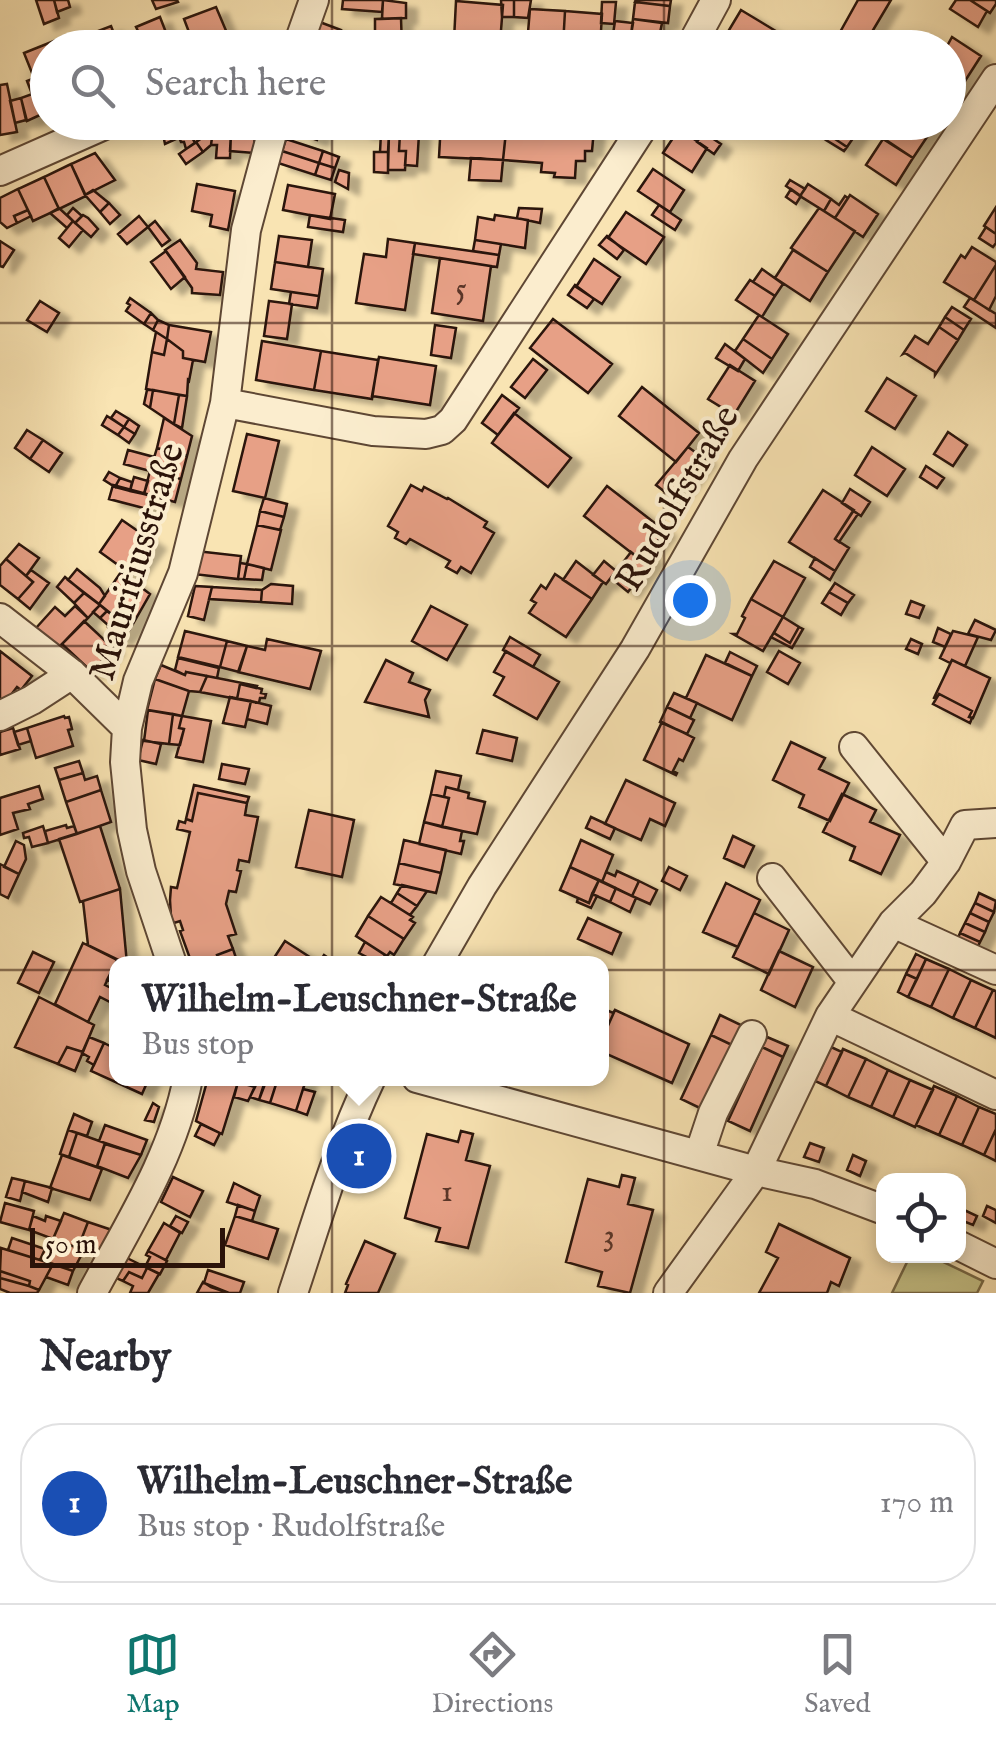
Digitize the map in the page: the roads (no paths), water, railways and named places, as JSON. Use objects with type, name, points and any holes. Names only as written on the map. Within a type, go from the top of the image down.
[{"type":"street","points":[[304,30],[314,0]]},
{"type":"street","points":[[700,30],[716,0]]},
{"type":"street","name":"Rudolfstraße","points":[[966,124],[996,79]]},
{"type":"street","points":[[0,172],[71,140]]},
{"type":"street","name":"Mauritiusstraße","points":[[169,956],[132,830],[125,762],[127,728],[138,681],[183,573],[225,403],[246,230],[270,140]]},
{"type":"street","points":[[225,403],[372,432],[426,434],[442,430],[453,420],[634,140]]},
{"type":"street","name":"Rudolfstraße","points":[[442,956],[482,886],[635,649],[743,459],[955,140]]},
{"type":"street","points":[[0,618],[72,674],[127,728]]},
{"type":"street","points":[[0,716],[72,674]]},
{"type":"street","points":[[854,747],[946,862]]},
{"type":"street","points":[[668,1293],[756,1172],[830,1016],[852,982],[894,923],[946,862],[965,825],[996,822]]},
{"type":"street","points":[[772,878],[852,982]]},
{"type":"street","points":[[894,923],[996,970]]},
{"type":"street","points":[[830,1016],[996,1095]]},
{"type":"street","points":[[699,1155],[714,1113],[752,1034]]},
{"type":"street","points":[[92,1293],[163,1159],[180,1116],[186,1086]]},
{"type":"street","points":[[293,1293],[367,1086]]},
{"type":"street","points":[[446,1086],[756,1172],[815,1184],[876,1207]]},
{"type":"street","points":[[966,1249],[996,1264]]},
{"type":"place","name":"Wilhelm-Leuschner-Straße","points":[[359,1156]]}]
